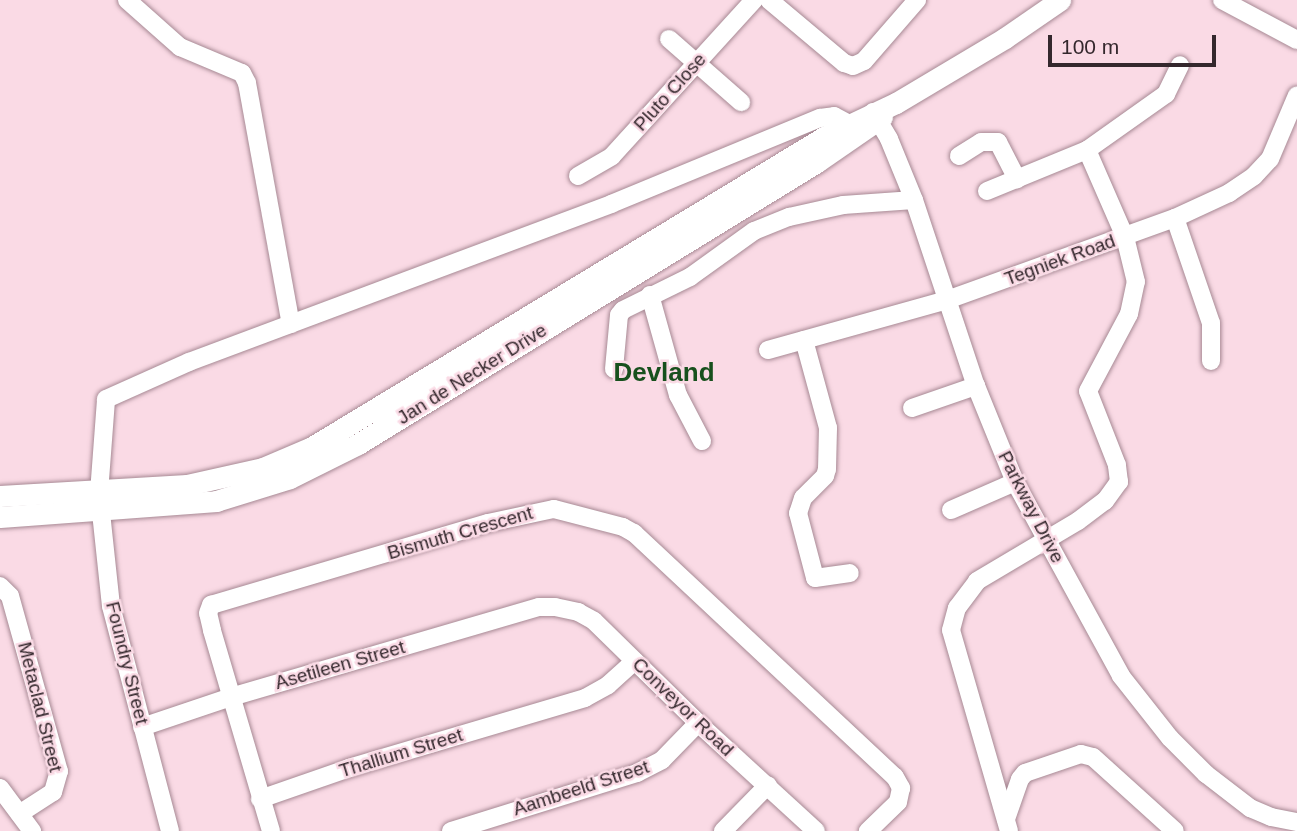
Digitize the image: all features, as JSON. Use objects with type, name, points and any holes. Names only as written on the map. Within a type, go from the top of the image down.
[{"type":"main road","name":"Jan de Necker Drive","points":[[0,496],[100,502],[216,501],[290,478],[358,444],[817,162],[896,103],[1006,38],[1060,0]]},
{"type":"main road","name":"Jan de Necker Drive","points":[[0,517],[100,502],[238,475],[312,447],[849,124],[876,117]]},
{"type":"street","points":[[127,0],[180,47],[242,73],[247,83],[291,324],[624,199],[820,118],[834,116],[849,124]]},
{"type":"street","name":"Pluto Close","points":[[578,176],[612,156],[754,0]]},
{"type":"street","points":[[769,0],[844,63],[853,65],[864,61],[917,0]]},
{"type":"street","points":[[1223,0],[1297,40]]},
{"type":"street","points":[[669,39],[741,102]]},
{"type":"street","points":[[988,191],[1087,150],[1166,94],[1180,65]]},
{"type":"street","name":"Tegniek Road","points":[[768,350],[947,300],[1125,237],[1229,193],[1259,172],[1270,159],[1297,95]]},
{"type":"street","name":"Parkway Drive","points":[[876,117],[889,139],[914,200],[976,386],[1015,482],[1121,676],[1170,738],[1206,774],[1250,808],[1271,817],[1297,822]]},
{"type":"street","points":[[959,156],[981,142],[998,142],[1017,179]]},
{"type":"street","points":[[1008,825],[951,630],[957,608],[977,581],[1046,541],[1105,501],[1119,480],[1088,391],[1129,314],[1136,292],[1134,268],[1125,237],[1087,150]]},
{"type":"street","points":[[614,369],[619,316],[650,295],[690,277],[754,231],[789,217],[844,205],[914,200]]},
{"type":"street","points":[[1175,218],[1211,323],[1211,361]]},
{"type":"street","points":[[650,295],[678,395],[702,441]]},
{"type":"street","name":"Foundry Street","points":[[170,831],[111,606],[100,502],[106,398],[189,362],[291,324]]},
{"type":"street","points":[[804,340],[828,428],[827,469],[825,476],[803,498],[798,513],[815,578],[850,573]]},
{"type":"street","points":[[912,408],[976,386]]},
{"type":"street","points":[[951,510],[1015,482]]},
{"type":"street","name":"Bismuth Crescent","points":[[231,697],[209,616],[211,606],[488,523],[554,509],[623,527],[634,533],[895,777],[901,788],[898,802],[868,831]]},
{"type":"street","name":"Metaclad Street","points":[[0,586],[10,596],[59,771],[53,792],[19,814]]},
{"type":"street","name":"Asetileen Street","points":[[142,727],[231,697],[539,607]]},
{"type":"street","name":"Conveyor Road","points":[[539,607],[555,607],[586,617],[816,831]]},
{"type":"street","name":"Thallium Street","points":[[260,799],[349,768],[585,698],[608,685],[635,661]]},
{"type":"street","points":[[231,697],[271,831]]},
{"type":"street","name":"Aambeeld Street","points":[[451,831],[637,773],[662,761],[698,723]]},
{"type":"street","points":[[1008,825],[1020,779],[1025,773],[1081,754],[1099,762],[1175,831]]},
{"type":"street","points":[[723,831],[768,785]]},
{"type":"street","points":[[0,788],[32,831]]},
{"type":"district","name":"Devland","points":[[664,373]]}]
